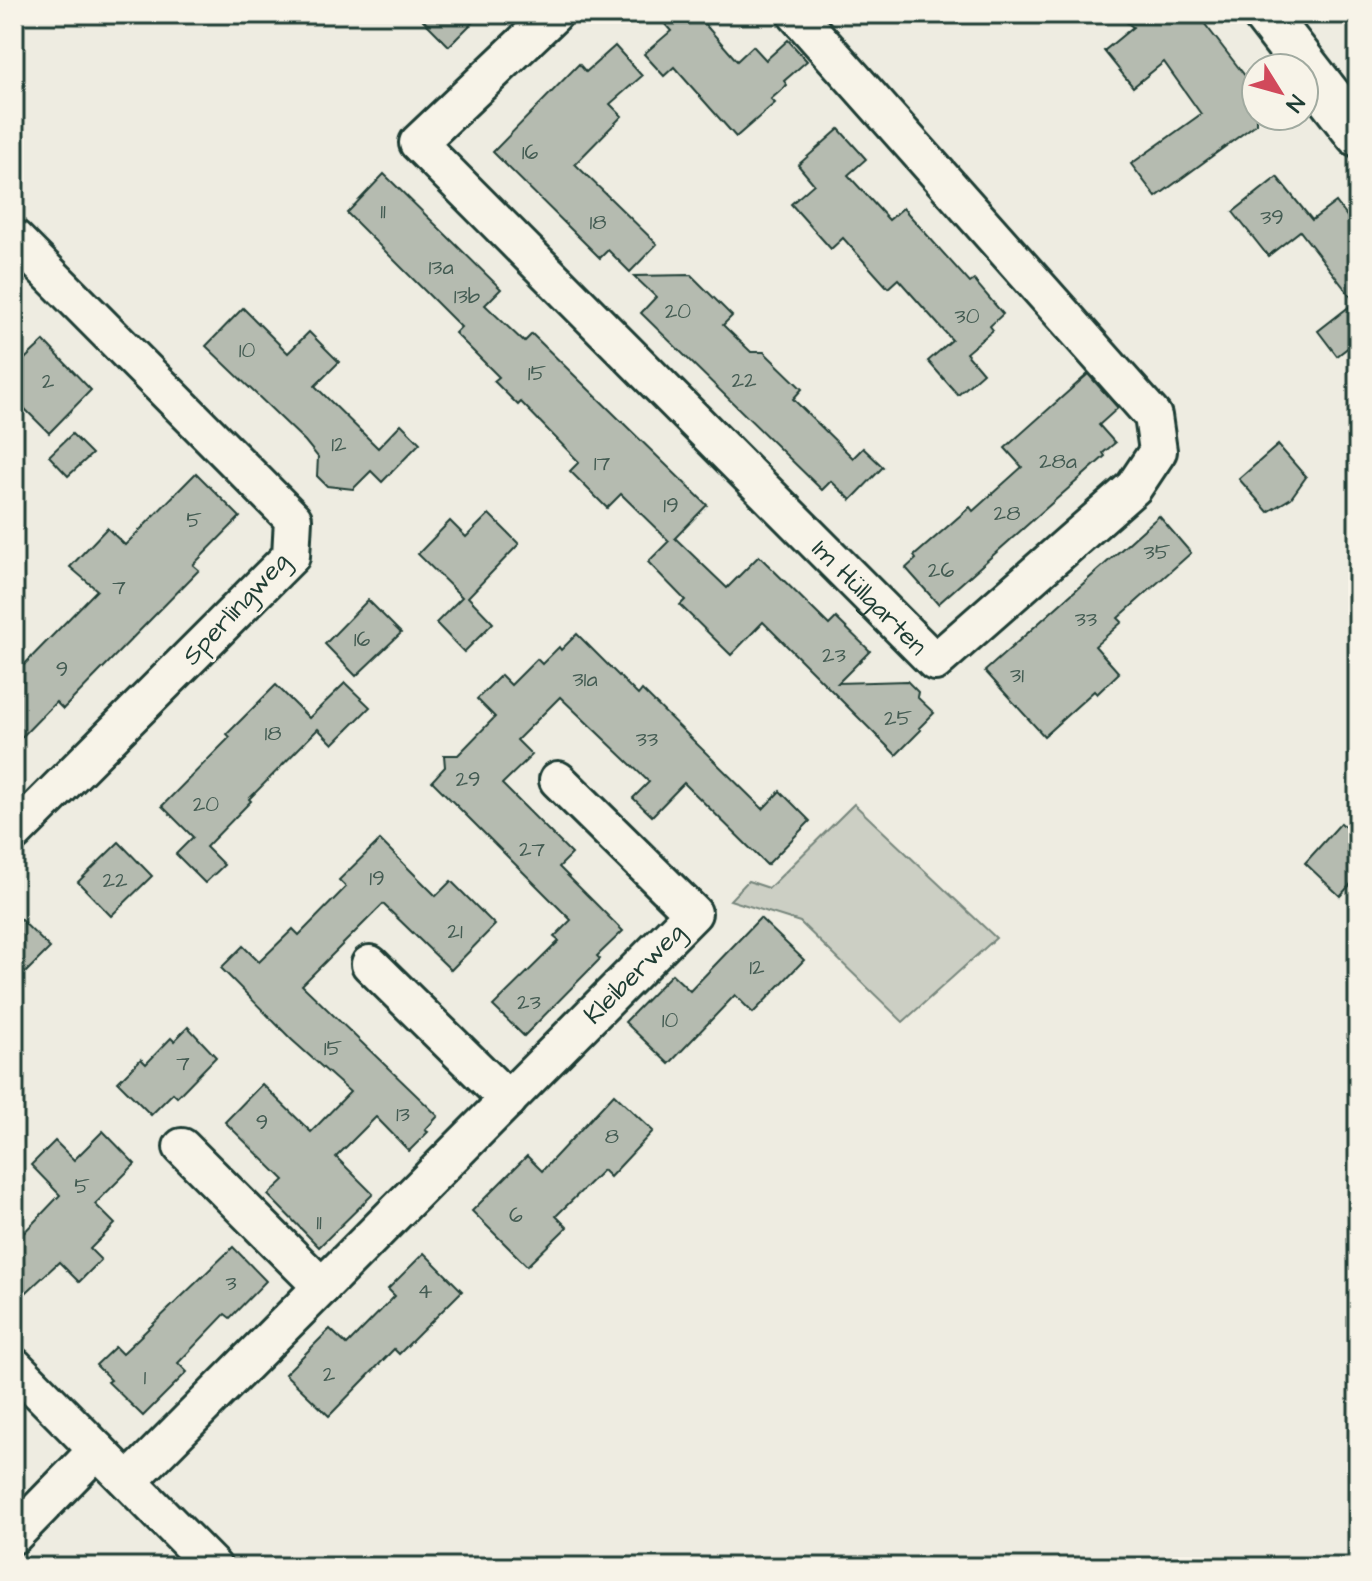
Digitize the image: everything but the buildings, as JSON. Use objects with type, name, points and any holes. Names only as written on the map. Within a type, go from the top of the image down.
[{"type":"main road","points":[[1265,14],[1358,134]]},
{"type":"street","name":"Im Hüllgarten","points":[[554,14],[418,143],[935,662],[1134,487],[1158,451],[1153,416],[796,14]]},
{"type":"street","name":"Sperlingweg","points":[[14,833],[291,556],[293,519],[15,240]]},
{"type":"street","name":"Kleiberweg","points":[[129,1481],[693,913],[558,780]]},
{"type":"street","points":[[370,964],[508,1100]]},
{"type":"street","points":[[182,1147],[322,1287]]},
{"type":"street","points":[[14,1366],[213,1567]]},
{"type":"street","points":[[14,1535],[97,1450]]},
{"type":"shaded area","points":[[854,804],[996,938],[903,1022],[800,922],[730,900],[748,881],[769,888]]}]
